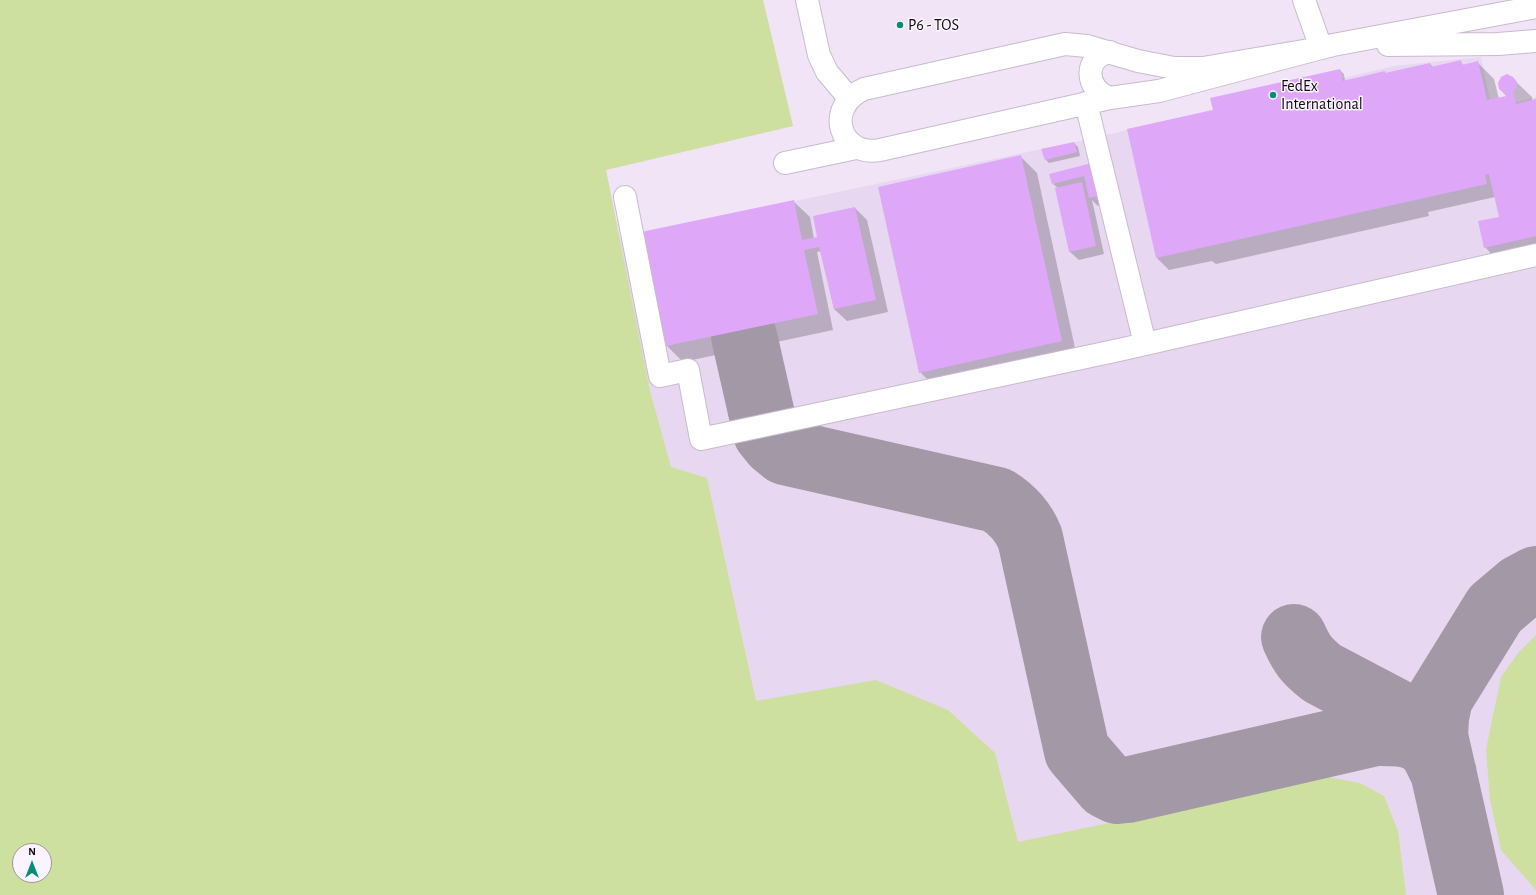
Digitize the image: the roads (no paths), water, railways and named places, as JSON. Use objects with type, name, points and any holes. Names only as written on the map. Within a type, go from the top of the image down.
[{"type":"lane","points":[[807,0],[819,55],[827,72],[849,98]]},
{"type":"lane","points":[[1304,0],[1327,47]]},
{"type":"lane","points":[[1536,7],[1327,47],[1203,68],[1174,68],[1155,66],[1087,46],[1065,44],[864,90],[849,98],[841,112],[841,128],[850,143],[856,148],[864,151],[880,150],[1086,103],[1159,91],[1327,47],[1498,44],[1536,41]]},
{"type":"lane","points":[[1110,52],[1103,53],[1092,63],[1091,72],[1095,89],[1102,95],[1110,98]]},
{"type":"lane","points":[[1086,103],[1145,344]]},
{"type":"lane","points":[[785,163],[856,148]]},
{"type":"lane","points":[[625,197],[660,376],[688,370],[701,439],[1145,344],[1536,255]]},
{"type":"place","name":"P6 - TOS","points":[[900,25]]},
{"type":"place","name":"FedEx International","points":[[1273,95]]}]
